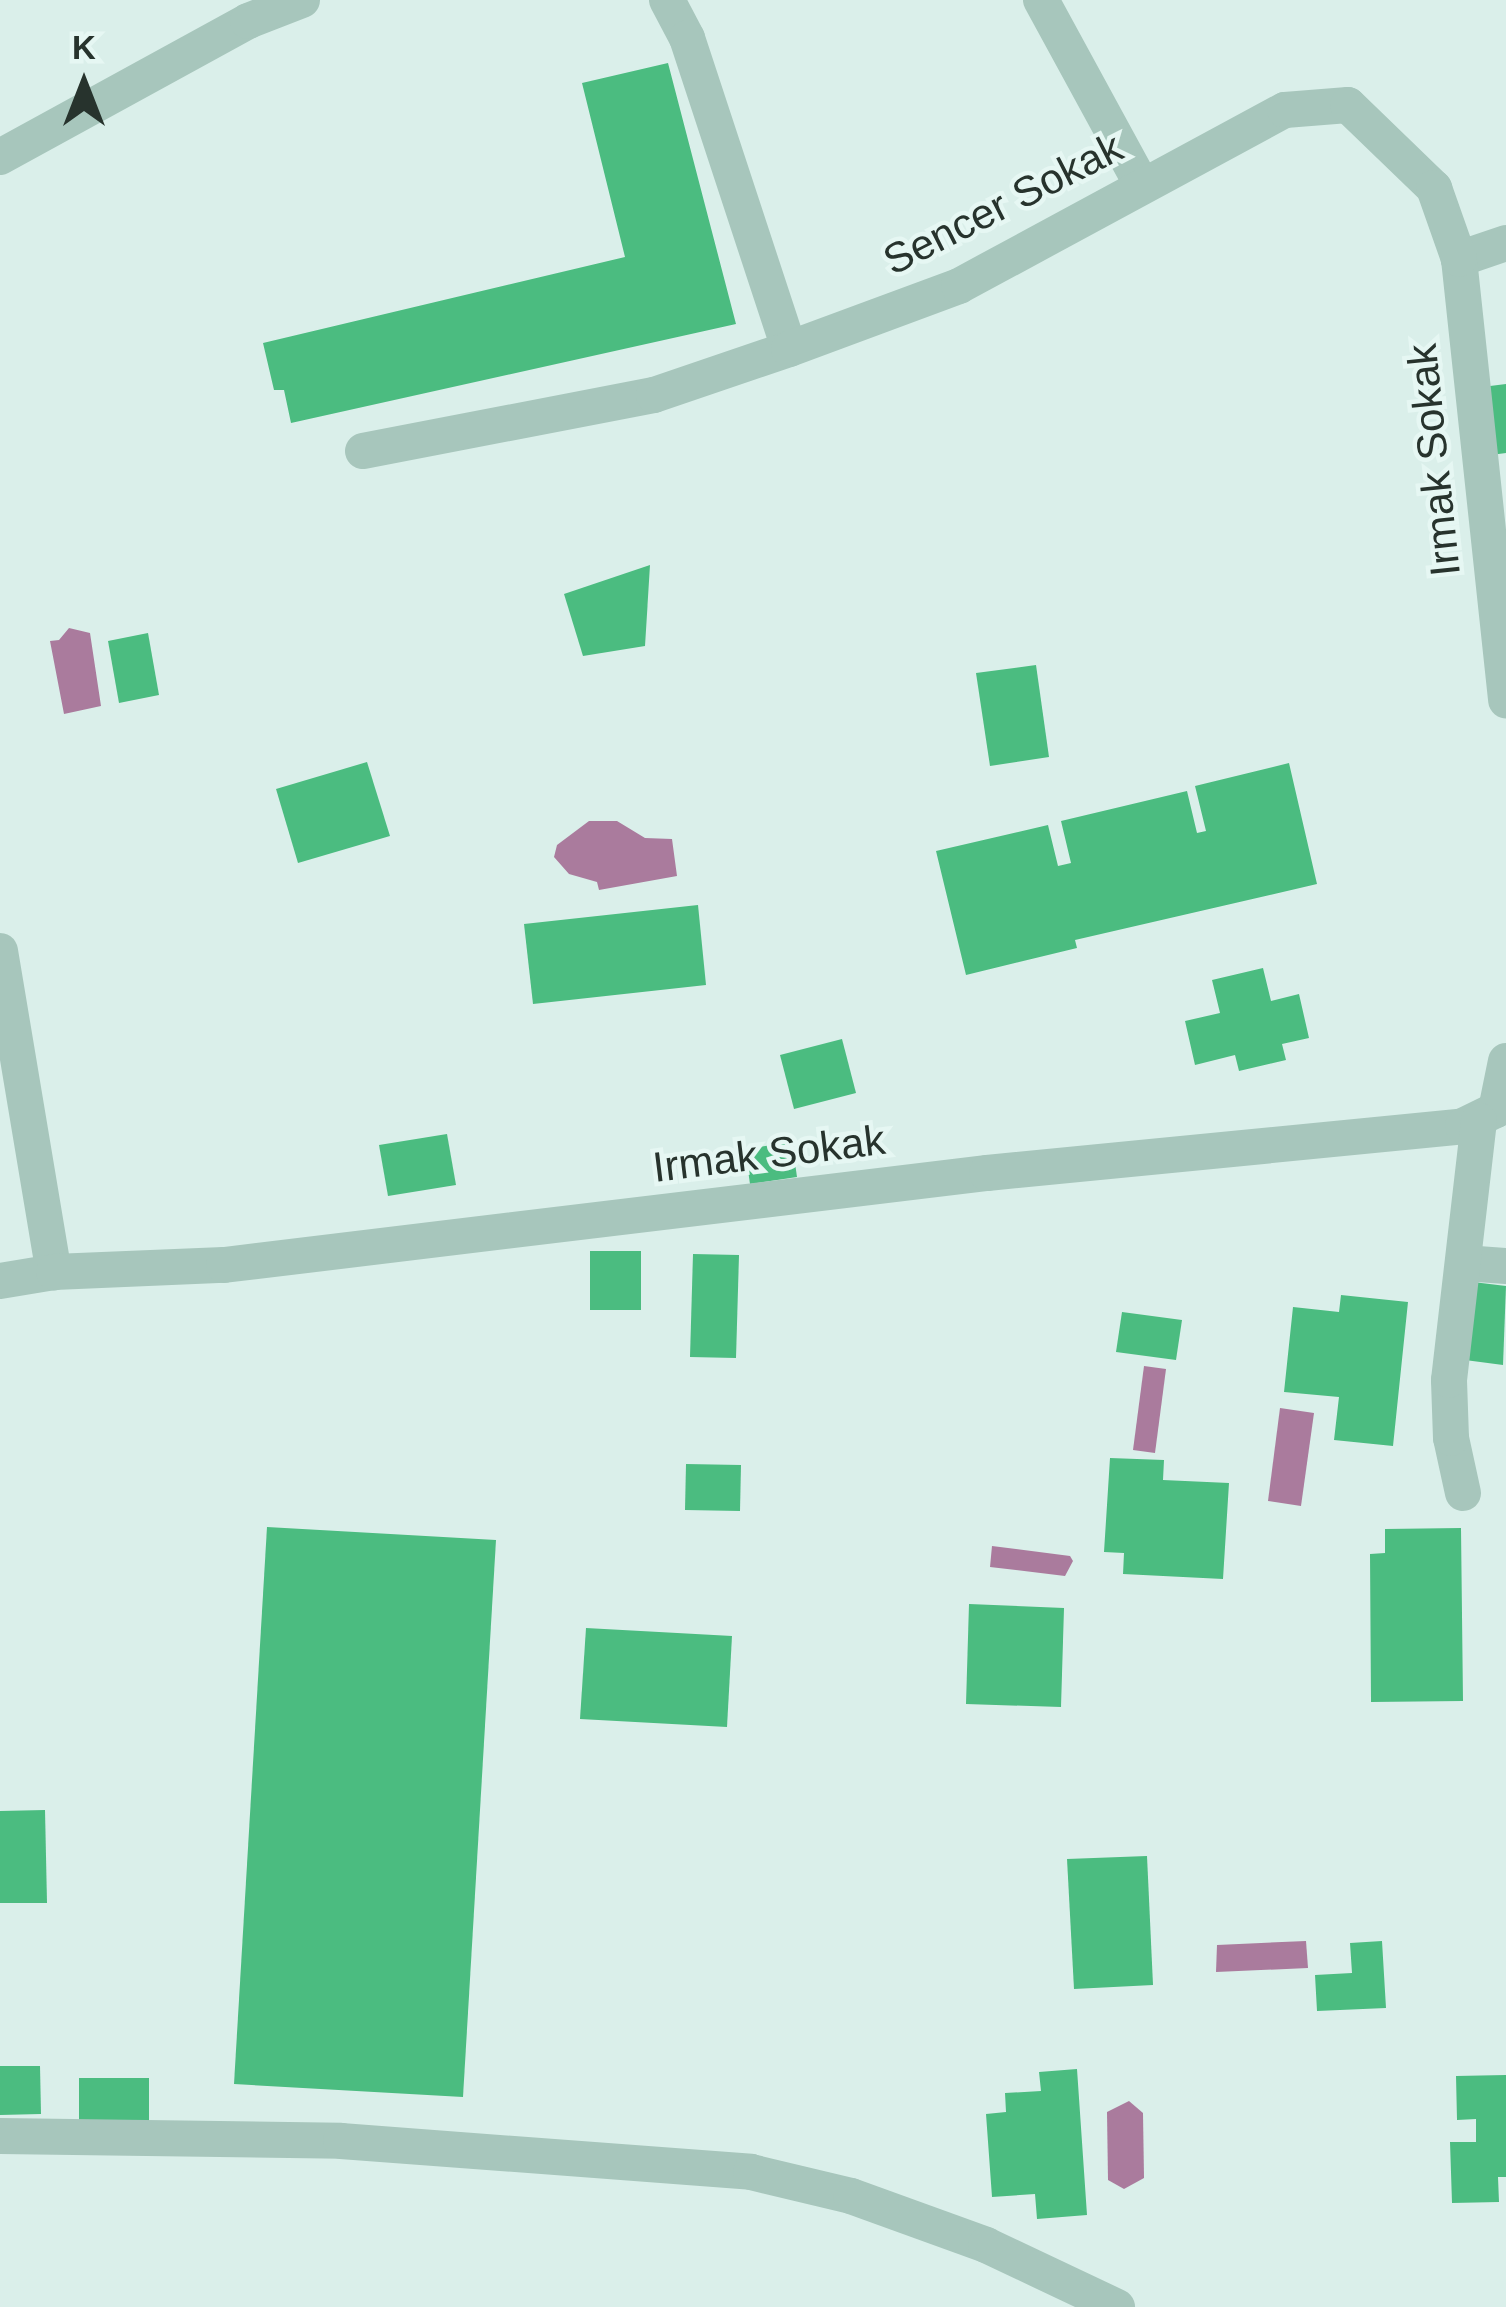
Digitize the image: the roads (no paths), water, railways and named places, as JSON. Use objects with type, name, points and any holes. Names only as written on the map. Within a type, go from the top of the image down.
[{"type":"street","points":[[0,157],[246,10],[302,0]]},
{"type":"street","points":[[667,0],[687,38],[789,349]]},
{"type":"street","points":[[1041,0],[1142,185]]},
{"type":"street","name":"Sencer Sokak","points":[[363,451],[654,395],[789,349],[959,286],[1286,110],[1348,105],[1434,188],[1459,260]]},
{"type":"street","points":[[1459,260],[1506,243]]},
{"type":"street","name":"Irmak Sokak","points":[[1459,260],[1506,701]]},
{"type":"street","points":[[0,951],[54,1272]]},
{"type":"street","points":[[1463,1493],[1451,1438],[1449,1380],[1479,1121],[1496,1109],[1506,1061]]},
{"type":"street","name":"Irmak Sokak","points":[[0,1281],[54,1272],[224,1265],[987,1172],[1430,1131],[1479,1121]]},
{"type":"street","points":[[1464,1263],[1506,1266]]},
{"type":"street","points":[[0,2136],[341,2140],[751,2172],[851,2196],[986,2245],[1117,2307]]}]
